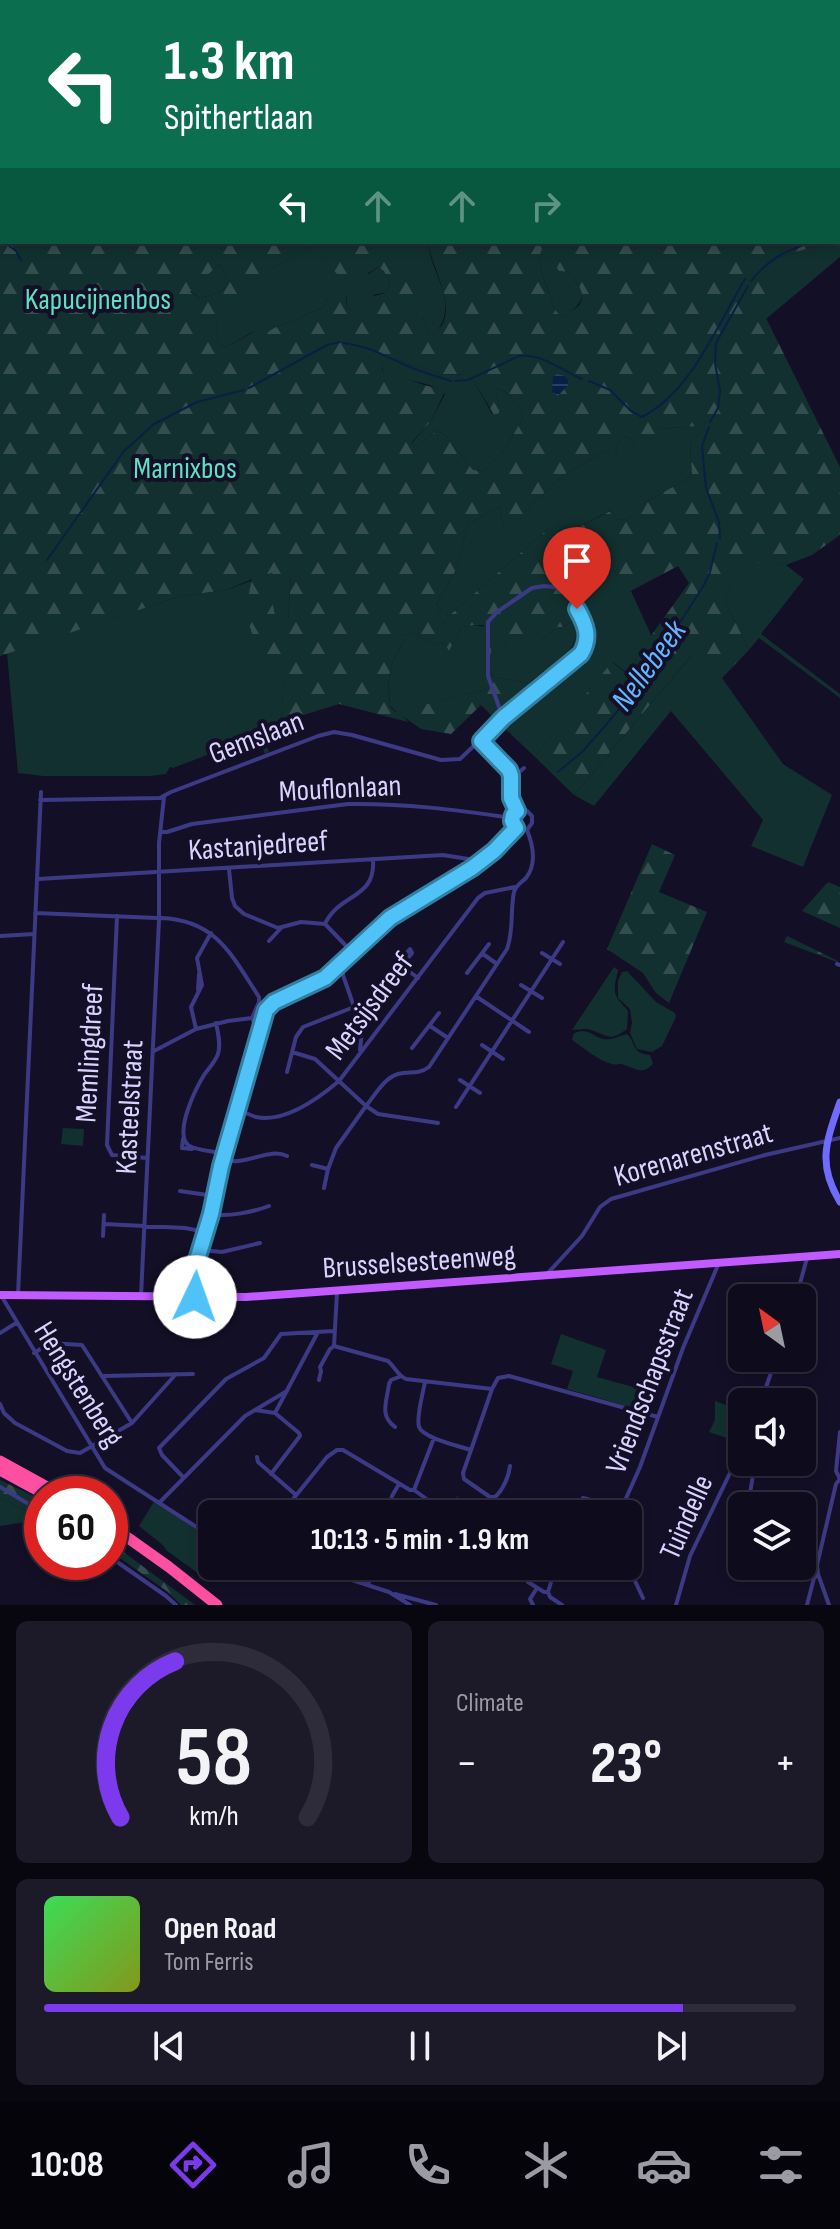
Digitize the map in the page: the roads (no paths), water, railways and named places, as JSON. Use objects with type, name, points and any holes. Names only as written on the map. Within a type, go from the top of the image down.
[{"type":"highway","points":[[0,1461],[27,1476]]},
{"type":"highway","points":[[0,1470],[24,1483]]},
{"type":"highway","points":[[128,1538],[217,1605]]},
{"type":"highway","points":[[128,1547],[205,1605]]},
{"type":"main road","name":"Brusselsesteenweg","points":[[1,1295],[246,1297],[840,1254]]},
{"type":"street","name":"Gemslaan","points":[[40,800],[156,799],[334,732],[452,761],[460,759],[503,718],[575,660],[586,646],[588,635],[584,622],[565,588],[532,588],[497,612],[488,622],[488,676],[503,718]]},
{"type":"street","points":[[481,741],[509,770],[511,798],[517,811]]},
{"type":"street","points":[[511,779],[524,768]]},
{"type":"street","points":[[18,1295],[41,792]]},
{"type":"street","name":"Kasteelstraat","points":[[141,1296],[154,1051],[160,832],[165,795]]},
{"type":"street","name":"Mouflonlaan","points":[[160,832],[192,824],[348,804],[452,809],[512,818]]},
{"type":"street","points":[[516,828],[512,818],[517,811],[526,810],[532,816],[527,830]]},
{"type":"street","points":[[516,828],[527,830]]},
{"type":"street","points":[[193,1297],[197,1260],[266,1010],[274,1002],[319,982],[390,918],[481,861],[516,828]]},
{"type":"street","points":[[324,1188],[336,1148],[366,1106],[388,1079],[399,1073],[420,1073],[429,1067],[497,964],[510,941],[515,887],[528,875],[533,865],[533,850],[527,830]]},
{"type":"street","name":"Kastanjedreef","points":[[38,879],[443,855],[481,861]]},
{"type":"street","points":[[325,924],[332,911],[369,885],[373,859]]},
{"type":"street","points":[[229,869],[235,906],[244,914],[278,928],[301,922],[325,924],[352,952]]},
{"type":"street","name":"Metsijsdreef","points":[[238,1110],[257,1117],[285,1113],[305,1106],[339,1081],[482,895],[515,887]]},
{"type":"street","points":[[35,913],[185,920],[211,933],[223,943],[259,997],[252,1018],[260,1030]]},
{"type":"street","name":"Memlingdreef","points":[[117,916],[107,1145],[112,1155],[147,1158]]},
{"type":"street","points":[[269,941],[282,927]]},
{"type":"street","points":[[196,1029],[191,1007],[198,990],[197,958],[211,933]]},
{"type":"street","points":[[0,936],[34,934]]},
{"type":"street","points":[[456,1107],[563,942]]},
{"type":"street","points":[[467,973],[489,944]]},
{"type":"street","points":[[410,949],[412,953],[402,966],[392,978],[388,977],[410,949]]},
{"type":"street","points":[[482,953],[497,964]]},
{"type":"street","points":[[542,953],[560,964]]},
{"type":"street","points":[[343,962],[343,975],[362,1030],[360,1052]]},
{"type":"street","points":[[402,966],[418,978]]},
{"type":"street","points":[[334,970],[343,975]]},
{"type":"street","points":[[521,985],[542,998]]},
{"type":"street","points":[[477,997],[529,1032]]},
{"type":"street","points":[[287,1072],[296,1037],[303,1027],[354,1007]]},
{"type":"street","points":[[412,1048],[439,1013]]},
{"type":"street","points":[[154,1051],[196,1029],[252,1018]]},
{"type":"street","points":[[216,1023],[217,1059],[198,1086],[189,1106],[183,1136],[185,1142],[195,1148],[225,1154]]},
{"type":"street","points":[[429,1026],[448,1038]]},
{"type":"street","points":[[362,1030],[375,1033]]},
{"type":"street","points":[[482,1045],[503,1059]]},
{"type":"street","points":[[292,1052],[315,1059],[378,1114],[438,1123]]},
{"type":"street","points":[[460,1080],[480,1093]]},
{"type":"street","points":[[840,1102],[827,1141],[826,1171],[840,1202]]},
{"type":"street","name":"Korenarenstraat","points":[[546,1276],[582,1236],[600,1207],[611,1199],[765,1155],[840,1138]]},
{"type":"street","points":[[223,1160],[246,1162],[281,1153],[287,1156]]},
{"type":"street","points":[[312,1165],[328,1169]]},
{"type":"street","points":[[180,1191],[214,1196]]},
{"type":"street","points":[[211,1214],[239,1213],[269,1206]]},
{"type":"street","points":[[103,1236],[104,1215]]},
{"type":"street","points":[[104,1224],[206,1232]]},
{"type":"street","points":[[201,1250],[222,1252],[260,1243]]},
{"type":"street","points":[[800,1284],[808,1256]]},
{"type":"street","name":"Vriendschapsstraat","points":[[625,1500],[718,1263]]},
{"type":"street","points":[[319,1380],[320,1367],[334,1346],[338,1290]]},
{"type":"street","name":"Hengstenberg","points":[[1,1295],[105,1468],[198,1528]]},
{"type":"street","points":[[0,1333],[16,1323]]},
{"type":"street","points":[[183,1477],[160,1451],[161,1445],[226,1379],[264,1358],[281,1334],[334,1331]]},
{"type":"street","points":[[275,1413],[318,1332]]},
{"type":"street","points":[[34,1353],[50,1343],[82,1345],[132,1423]]},
{"type":"street","points":[[334,1346],[388,1361],[400,1377]]},
{"type":"street","points":[[166,1374],[171,1381]]},
{"type":"street","points":[[0,1404],[4,1413],[15,1423],[67,1451],[80,1453],[132,1423],[176,1374]]},
{"type":"street","points":[[104,1376],[193,1374]]},
{"type":"street","points":[[510,1466],[500,1493],[495,1497],[490,1497],[463,1476],[498,1378],[509,1376],[658,1417]]},
{"type":"street","points":[[395,1427],[388,1423],[385,1416],[391,1380],[400,1377],[492,1389]]},
{"type":"street","points":[[425,1382],[418,1423],[424,1433],[471,1450]]},
{"type":"street","points":[[160,1502],[235,1425],[260,1405],[288,1390]]},
{"type":"street","points":[[255,1410],[275,1413],[300,1436],[271,1474]]},
{"type":"street","points":[[829,1605],[817,1565],[836,1484],[840,1479],[836,1471],[840,1432]]},
{"type":"street","points":[[414,1490],[434,1438]]},
{"type":"street","points":[[292,1500],[327,1457],[337,1450],[350,1452],[428,1500]]},
{"type":"street","points":[[257,1457],[258,1462],[296,1495]]},
{"type":"street","name":"Tuindelle","points":[[676,1605],[690,1556],[732,1476]]},
{"type":"street","points":[[391,1500],[399,1484]]},
{"type":"street","points":[[0,1487],[24,1501]]},
{"type":"street","points":[[128,1570],[176,1605]]},
{"type":"street","points":[[807,1605],[814,1578],[818,1574]]},
{"type":"street","points":[[352,1580],[436,1605]]},
{"type":"street","points":[[368,1585],[370,1580]]},
{"type":"street","points":[[552,1580],[548,1592],[550,1597],[562,1605]]},
{"type":"street","points":[[632,1580],[643,1598]]},
{"type":"street","points":[[528,1582],[548,1592]]},
{"type":"street","points":[[533,1605],[530,1599],[537,1588]]},
{"type":"street","points":[[392,1594],[410,1605]]},
{"type":"water","points":[[557,374],[568,380],[568,385],[558,396],[552,392],[553,377]]},
{"type":"waterway","points":[[7,244],[21,260]]},
{"type":"waterway","name":"Nellebeek","points":[[751,281],[778,256],[807,244]]},
{"type":"waterway","points":[[589,381],[610,390],[631,411],[642,417],[660,406],[689,375],[745,279]]},
{"type":"waterway","name":"Nellebeek","points":[[710,422],[718,408],[720,391],[715,363],[716,343],[748,286]]},
{"type":"waterway","points":[[249,388],[327,345],[340,342]]},
{"type":"waterway","points":[[343,343],[367,348],[451,381]]},
{"type":"waterway","points":[[455,381],[468,380],[519,356],[536,357],[582,379]]},
{"type":"waterway","points":[[47,560],[124,451],[154,424],[197,402],[244,390]]},
{"type":"waterway","name":"Nellebeek","points":[[709,427],[702,446],[706,488],[719,522],[720,539]]},
{"type":"waterway","name":"Nellebeek","points":[[558,772],[582,752],[650,669],[704,585],[717,543]]},
{"type":"park label","name":"Kapucijnenbos","points":[[98,299]]},
{"type":"park label","name":"Marnixbos","points":[[185,468]]}]
